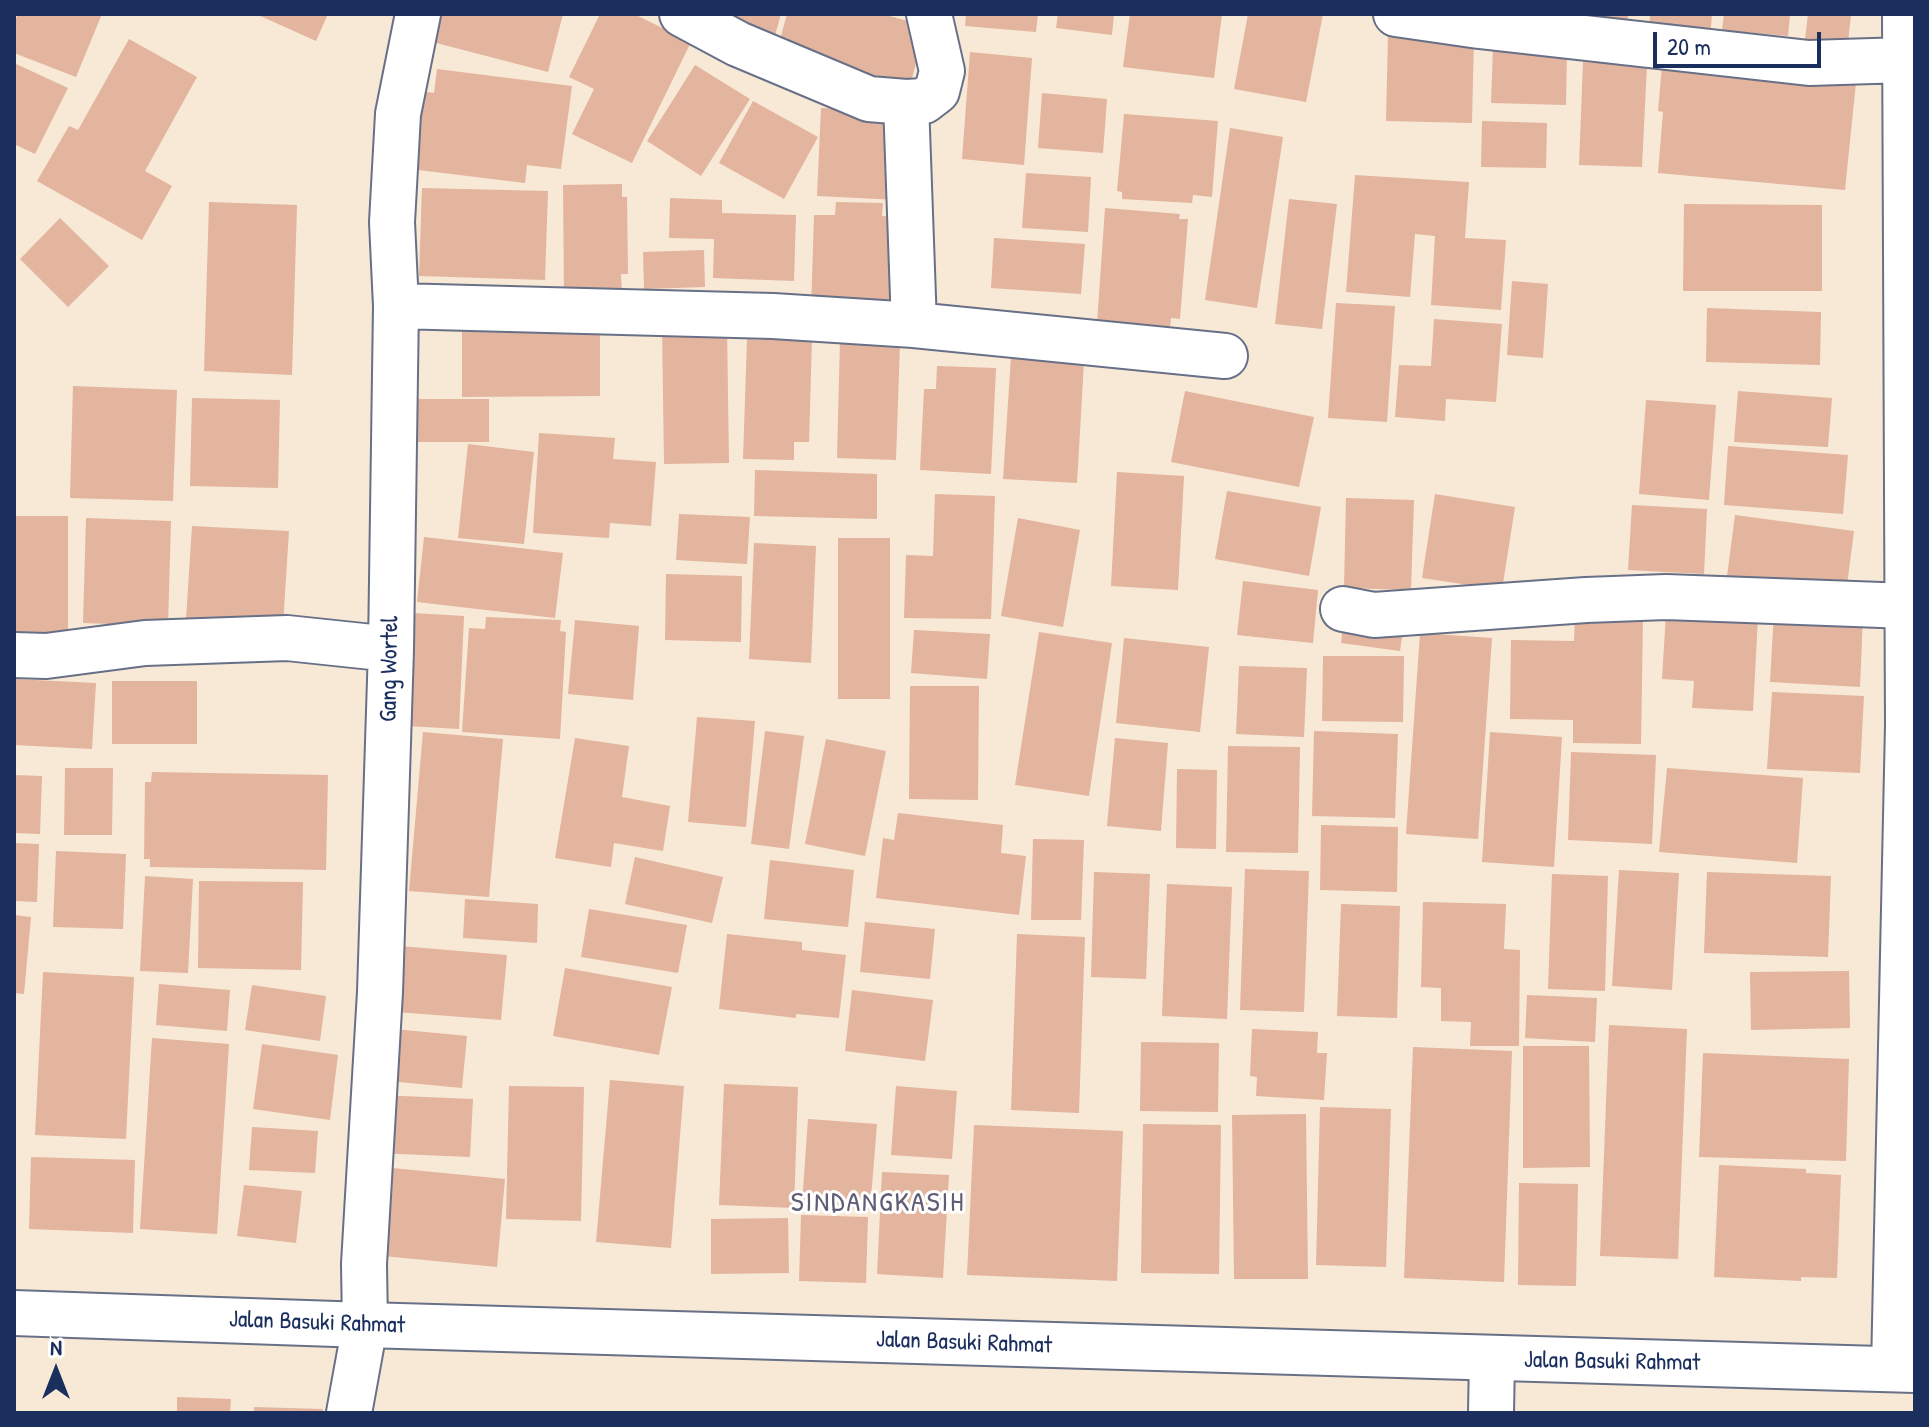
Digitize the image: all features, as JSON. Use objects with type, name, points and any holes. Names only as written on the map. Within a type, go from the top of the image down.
[{"type":"main road","name":"Gang Wortel","points":[[349,1413],[365,1325],[364,1264],[380,992],[391,649],[396,306],[392,222],[398,114],[418,14]]},
{"type":"main road","points":[[682,14],[738,44],[869,99],[906,102],[924,101],[937,91],[942,71],[929,14]]},
{"type":"main road","points":[[1396,14],[1809,63],[1905,60]]},
{"type":"main road","points":[[1904,1369],[1910,375],[1905,14]]},
{"type":"main road","points":[[906,102],[914,325]]},
{"type":"main road","points":[[396,306],[773,316],[914,325],[1225,356]]},
{"type":"main road","points":[[1343,609],[1374,615],[1666,597],[1908,606]]},
{"type":"main road","points":[[14,655],[46,656],[145,643],[287,638],[391,649]]},
{"type":"main road","name":"Jalan Basuki Rahmat","points":[[14,1313],[1904,1369]]},
{"type":"main road","points":[[1491,1413],[1492,1359]]},
{"type":"building","points":[[18,14],[102,14],[76,77],[14,53],[14,23]]},
{"type":"building","points":[[256,14],[328,14],[316,41]]},
{"type":"building","points":[[423,14],[563,14],[548,72],[417,38]]},
{"type":"building","points":[[600,14],[634,14],[691,42],[632,163],[572,134],[594,89],[569,77]]},
{"type":"building","points":[[724,14],[781,14],[774,39]]},
{"type":"building","points":[[787,14],[882,14],[919,24],[923,36],[910,86],[777,51]]},
{"type":"building","points":[[966,14],[1038,14],[1036,32],[965,26]]},
{"type":"building","points":[[1058,14],[1114,14],[1112,35],[1056,28]]},
{"type":"building","points":[[1130,14],[1222,14],[1214,78],[1123,67]]},
{"type":"building","points":[[1248,14],[1323,14],[1306,102],[1234,89]]},
{"type":"building","points":[[1564,14],[1628,14],[1628,26]]},
{"type":"building","points":[[1650,14],[1712,14],[1710,39],[1649,37]]},
{"type":"building","points":[[1724,14],[1790,14],[1788,36],[1722,30]]},
{"type":"building","points":[[1808,14],[1851,14],[1847,52],[1804,48]]},
{"type":"building","points":[[1388,34],[1474,36],[1472,123],[1386,121]]},
{"type":"building","points":[[129,39],[197,77],[145,171],[172,186],[142,240],[37,181],[69,126],[78,130]]},
{"type":"building","points":[[1493,48],[1567,50],[1566,105],[1491,103]]},
{"type":"building","points":[[970,52],[1032,58],[1024,165],[962,159]]},
{"type":"building","points":[[1663,54],[1857,73],[1845,190],[1658,173],[1663,112],[1658,111]]},
{"type":"building","points":[[1583,62],[1647,65],[1642,167],[1579,165]]},
{"type":"building","points":[[14,63],[68,88],[35,154],[14,144]]},
{"type":"building","points":[[695,65],[750,99],[701,176],[647,141]]},
{"type":"building","points":[[437,69],[572,86],[561,169],[527,165],[525,183],[402,168],[412,90],[434,93]]},
{"type":"building","points":[[1042,93],[1107,99],[1103,153],[1038,148]]},
{"type":"building","points":[[753,101],[818,137],[784,199],[719,163]]},
{"type":"building","points":[[821,108],[902,112],[898,200],[817,196]]},
{"type":"building","points":[[1124,114],[1218,121],[1212,197],[1193,195],[1192,203],[1122,199],[1122,192],[1117,191]]},
{"type":"building","points":[[1482,121],[1547,123],[1546,168],[1481,167]]},
{"type":"building","points":[[1230,128],[1283,137],[1257,308],[1205,300]]},
{"type":"building","points":[[1026,173],[1091,177],[1088,232],[1022,228]]},
{"type":"building","points":[[1355,175],[1469,182],[1465,238],[1506,240],[1501,310],[1431,305],[1435,236],[1415,234],[1410,297],[1346,292]]},
{"type":"building","points":[[622,184],[622,197],[627,197],[628,274],[621,274],[622,295],[564,296],[563,185]]},
{"type":"building","points":[[422,188],[548,191],[545,280],[419,276]]},
{"type":"building","points":[[670,198],[722,200],[722,213],[796,215],[794,281],[713,278],[714,239],[669,238]]},
{"type":"building","points":[[1289,199],[1337,204],[1322,329],[1275,324]]},
{"type":"building","points":[[209,202],[297,205],[292,375],[204,371]]},
{"type":"building","points":[[836,202],[883,203],[882,216],[898,217],[894,314],[811,311],[814,215],[835,215]]},
{"type":"building","points":[[1684,204],[1822,205],[1822,291],[1683,291]]},
{"type":"building","points":[[1105,208],[1180,214],[1179,219],[1188,219],[1180,319],[1171,318],[1170,328],[1097,323]]},
{"type":"building","points":[[60,218],[109,266],[68,307],[20,259]]},
{"type":"building","points":[[994,238],[1085,244],[1081,294],[991,288]]},
{"type":"building","points":[[704,250],[705,287],[644,289],[643,252]]},
{"type":"building","points":[[1512,281],[1548,284],[1543,358],[1507,355]]},
{"type":"building","points":[[1336,303],[1395,306],[1387,422],[1328,418]]},
{"type":"building","points":[[1707,308],[1821,312],[1820,365],[1706,362]]},
{"type":"building","points":[[600,314],[600,396],[462,397],[462,315]]},
{"type":"building","points":[[1434,319],[1502,324],[1496,402],[1446,399],[1445,421],[1395,417],[1399,365],[1431,366]]},
{"type":"building","points":[[727,324],[729,463],[664,464],[662,325]]},
{"type":"building","points":[[762,337],[812,339],[809,442],[794,442],[794,460],[743,459],[747,339],[762,340]]},
{"type":"building","points":[[840,341],[900,343],[896,460],[837,458]]},
{"type":"building","points":[[1011,357],[1084,362],[1077,483],[1003,479]]},
{"type":"building","points":[[937,366],[996,368],[991,474],[920,470],[924,389],[936,389]]},
{"type":"building","points":[[73,386],[177,390],[173,501],[70,498]]},
{"type":"building","points":[[1185,391],[1314,417],[1299,487],[1171,462]]},
{"type":"building","points":[[1738,391],[1832,398],[1828,447],[1734,442]]},
{"type":"building","points":[[192,398],[280,400],[278,488],[190,486]]},
{"type":"building","points":[[410,399],[489,399],[489,442],[410,442]]},
{"type":"building","points":[[1646,400],[1716,405],[1709,500],[1639,494]]},
{"type":"building","points":[[539,433],[615,438],[613,459],[656,462],[651,526],[610,523],[609,538],[533,533]]},
{"type":"building","points":[[468,444],[534,452],[524,544],[458,538]]},
{"type":"building","points":[[1728,446],[1848,455],[1843,514],[1724,505]]},
{"type":"building","points":[[755,470],[877,474],[877,519],[754,516]]},
{"type":"building","points":[[1117,472],[1184,476],[1178,590],[1111,586]]},
{"type":"building","points":[[1227,491],[1321,507],[1309,576],[1215,559]]},
{"type":"building","points":[[935,494],[995,496],[991,619],[904,618],[906,555],[933,556]]},
{"type":"building","points":[[1435,494],[1515,507],[1502,590],[1422,578]]},
{"type":"building","points":[[1346,498],[1414,500],[1411,590],[1344,588]]},
{"type":"building","points":[[1632,505],[1707,509],[1704,574],[1628,570]]},
{"type":"building","points":[[679,514],[750,517],[747,564],[676,560]]},
{"type":"building","points":[[1735,515],[1854,531],[1845,601],[1726,584]]},
{"type":"building","points":[[14,516],[68,516],[68,634],[14,634]]},
{"type":"building","points":[[86,518],[171,521],[168,626],[83,623]]},
{"type":"building","points":[[1018,518],[1080,530],[1063,627],[1001,616]]},
{"type":"building","points":[[192,526],[289,531],[283,626],[186,619]]},
{"type":"building","points":[[424,537],[563,553],[555,618],[417,602]]},
{"type":"building","points":[[838,538],[890,538],[890,699],[838,699]]},
{"type":"building","points":[[754,543],[816,546],[811,663],[749,659]]},
{"type":"building","points":[[666,574],[742,576],[741,642],[665,640]]},
{"type":"building","points":[[1243,581],[1318,590],[1313,643],[1237,635]]},
{"type":"building","points":[[1774,611],[1863,616],[1860,687],[1770,682]]},
{"type":"building","points":[[396,612],[464,616],[459,729],[389,725]]},
{"type":"building","points":[[1666,613],[1758,618],[1753,711],[1692,708],[1694,681],[1662,679]]},
{"type":"building","points":[[1344,615],[1404,623],[1400,651],[1341,643]]},
{"type":"building","points":[[1575,616],[1643,617],[1641,744],[1573,743],[1573,720],[1510,719],[1511,640],[1574,641]]},
{"type":"building","points":[[486,617],[561,620],[560,631],[566,632],[560,739],[462,732],[469,628],[485,629]]},
{"type":"building","points":[[575,620],[639,626],[633,700],[568,694]]},
{"type":"building","points":[[914,630],[990,634],[987,679],[911,673]]},
{"type":"building","points":[[1039,632],[1112,643],[1089,796],[1015,785]]},
{"type":"building","points":[[1420,633],[1492,638],[1478,839],[1406,834]]},
{"type":"building","points":[[1124,638],[1209,647],[1200,732],[1116,723]]},
{"type":"building","points":[[1323,656],[1404,656],[1403,722],[1322,721]]},
{"type":"building","points":[[1239,666],[1307,668],[1304,737],[1236,734]]},
{"type":"building","points":[[14,679],[96,683],[92,749],[14,745]]},
{"type":"building","points":[[112,681],[197,681],[197,744],[112,744]]},
{"type":"building","points":[[910,686],[979,686],[978,800],[909,799]]},
{"type":"building","points":[[1772,692],[1864,696],[1860,773],[1767,769]]},
{"type":"building","points":[[697,717],[755,721],[746,827],[688,822]]},
{"type":"building","points":[[765,731],[804,736],[789,849],[751,844]]},
{"type":"building","points":[[1314,731],[1398,734],[1395,818],[1312,816]]},
{"type":"building","points":[[423,732],[503,739],[489,897],[409,891]]},
{"type":"building","points":[[1490,732],[1562,737],[1554,867],[1482,862]]},
{"type":"building","points":[[575,738],[629,746],[622,797],[670,806],[663,851],[614,843],[611,867],[555,858]]},
{"type":"building","points":[[1115,738],[1168,743],[1161,831],[1107,826]]},
{"type":"building","points":[[826,739],[886,751],[865,856],[805,844]]},
{"type":"building","points":[[1228,746],[1300,747],[1298,853],[1226,852]]},
{"type":"building","points":[[1571,752],[1656,755],[1652,844],[1568,840]]},
{"type":"building","points":[[65,768],[113,768],[112,835],[64,835]]},
{"type":"building","points":[[1667,768],[1803,778],[1797,863],[1659,852]]},
{"type":"building","points":[[1177,769],[1217,770],[1216,849],[1176,848]]},
{"type":"building","points":[[152,772],[328,775],[326,870],[150,867],[150,859],[144,859],[145,782],[151,782]]},
{"type":"building","points":[[14,775],[42,776],[40,834],[14,833]]},
{"type":"building","points":[[898,813],[1003,825],[1001,853],[1026,856],[1019,915],[876,898],[883,838],[894,840]]},
{"type":"building","points":[[1321,825],[1398,827],[1397,892],[1320,890]]},
{"type":"building","points":[[1033,839],[1084,840],[1081,920],[1031,920]]},
{"type":"building","points":[[14,843],[39,844],[37,902],[14,901]]},
{"type":"building","points":[[56,851],[126,854],[123,929],[53,927]]},
{"type":"building","points":[[635,857],[723,877],[712,923],[625,904]]},
{"type":"building","points":[[770,860],[854,870],[848,927],[764,919]]},
{"type":"building","points":[[1245,869],[1309,871],[1304,1012],[1240,1010]]},
{"type":"building","points":[[1619,870],[1679,873],[1672,990],[1612,986]]},
{"type":"building","points":[[1094,872],[1150,874],[1146,979],[1091,977]]},
{"type":"building","points":[[1707,872],[1831,876],[1828,957],[1704,953]]},
{"type":"building","points":[[1552,874],[1608,876],[1605,991],[1548,989]]},
{"type":"building","points":[[145,876],[193,879],[188,973],[140,971]]},
{"type":"building","points":[[199,881],[303,882],[301,970],[198,968]]},
{"type":"building","points":[[1167,884],[1232,887],[1227,1019],[1162,1016]]},
{"type":"building","points":[[465,899],[538,904],[537,943],[463,938]]},
{"type":"building","points":[[1423,902],[1506,904],[1504,949],[1520,950],[1519,1046],[1470,1046],[1471,1022],[1441,1021],[1441,988],[1421,987]]},
{"type":"building","points":[[1341,904],[1400,906],[1397,1018],[1337,1016]]},
{"type":"building","points":[[589,909],[687,925],[678,973],[581,957]]},
{"type":"building","points":[[14,915],[31,917],[24,994],[14,993]]},
{"type":"building","points":[[865,922],[935,929],[930,979],[860,972]]},
{"type":"building","points":[[727,934],[802,942],[802,950],[846,955],[839,1018],[796,1014],[796,1018],[719,1009]]},
{"type":"building","points":[[1017,934],[1085,937],[1079,1113],[1011,1110]]},
{"type":"building","points":[[388,945],[507,955],[501,1020],[383,1011]]},
{"type":"building","points":[[565,968],[672,987],[659,1055],[553,1036]]},
{"type":"building","points":[[1849,971],[1850,1028],[1751,1030],[1750,972]]},
{"type":"building","points":[[43,972],[134,977],[126,1139],[35,1135]]},
{"type":"building","points":[[159,984],[230,990],[227,1031],[156,1025]]},
{"type":"building","points":[[252,985],[326,996],[320,1041],[245,1030]]},
{"type":"building","points":[[852,990],[933,1000],[925,1061],[845,1051]]},
{"type":"building","points":[[1527,995],[1597,998],[1595,1042],[1525,1038]]},
{"type":"building","points":[[1609,1025],[1687,1029],[1678,1259],[1600,1256]]},
{"type":"building","points":[[394,1029],[467,1036],[462,1088],[388,1081]]},
{"type":"building","points":[[1252,1029],[1318,1032],[1317,1053],[1327,1053],[1324,1100],[1256,1096],[1257,1077],[1250,1076]]},
{"type":"building","points":[[152,1038],[229,1044],[217,1234],[140,1229]]},
{"type":"building","points":[[1141,1042],[1219,1043],[1218,1112],[1140,1111]]},
{"type":"building","points":[[262,1044],[338,1055],[330,1120],[253,1109]]},
{"type":"building","points":[[1523,1046],[1589,1046],[1590,1167],[1523,1168]]},
{"type":"building","points":[[1413,1047],[1512,1051],[1504,1282],[1404,1278]]},
{"type":"building","points":[[1703,1053],[1849,1059],[1846,1161],[1699,1157]]},
{"type":"building","points":[[610,1080],[684,1086],[671,1248],[596,1242]]},
{"type":"building","points":[[724,1084],[798,1087],[794,1208],[719,1205]]},
{"type":"building","points":[[509,1086],[584,1087],[581,1221],[506,1219]]},
{"type":"building","points":[[896,1086],[957,1091],[952,1159],[891,1155]]},
{"type":"building","points":[[378,1095],[473,1099],[470,1157],[375,1153]]},
{"type":"building","points":[[1320,1107],[1391,1109],[1386,1267],[1316,1265]]},
{"type":"building","points":[[1306,1114],[1308,1279],[1234,1279],[1232,1115]]},
{"type":"building","points":[[808,1119],[877,1124],[870,1210],[802,1204]]},
{"type":"building","points":[[1143,1124],[1221,1125],[1219,1274],[1141,1273]]},
{"type":"building","points":[[974,1125],[1123,1131],[1117,1281],[967,1275]]},
{"type":"building","points":[[252,1127],[318,1131],[315,1173],[249,1170]]},
{"type":"building","points":[[31,1157],[135,1160],[133,1233],[29,1229]]},
{"type":"building","points":[[1719,1165],[1806,1169],[1806,1173],[1841,1175],[1837,1278],[1801,1277],[1801,1281],[1714,1277]]},
{"type":"building","points":[[382,1167],[505,1179],[497,1267],[373,1255]]},
{"type":"building","points":[[882,1172],[949,1175],[943,1278],[877,1274]]},
{"type":"building","points":[[1519,1183],[1578,1184],[1576,1286],[1518,1285]]},
{"type":"building","points":[[244,1185],[302,1191],[296,1243],[237,1236]]},
{"type":"building","points":[[801,1215],[868,1217],[866,1283],[799,1281]]},
{"type":"building","points":[[788,1218],[789,1273],[711,1274],[711,1219]]},
{"type":"building","points":[[177,1397],[231,1399],[230,1413],[177,1413]]},
{"type":"building","points":[[254,1407],[323,1409],[322,1413],[254,1413]]},
{"type":"district","name":"SINDANGKASIH","points":[[878,1204]]}]
